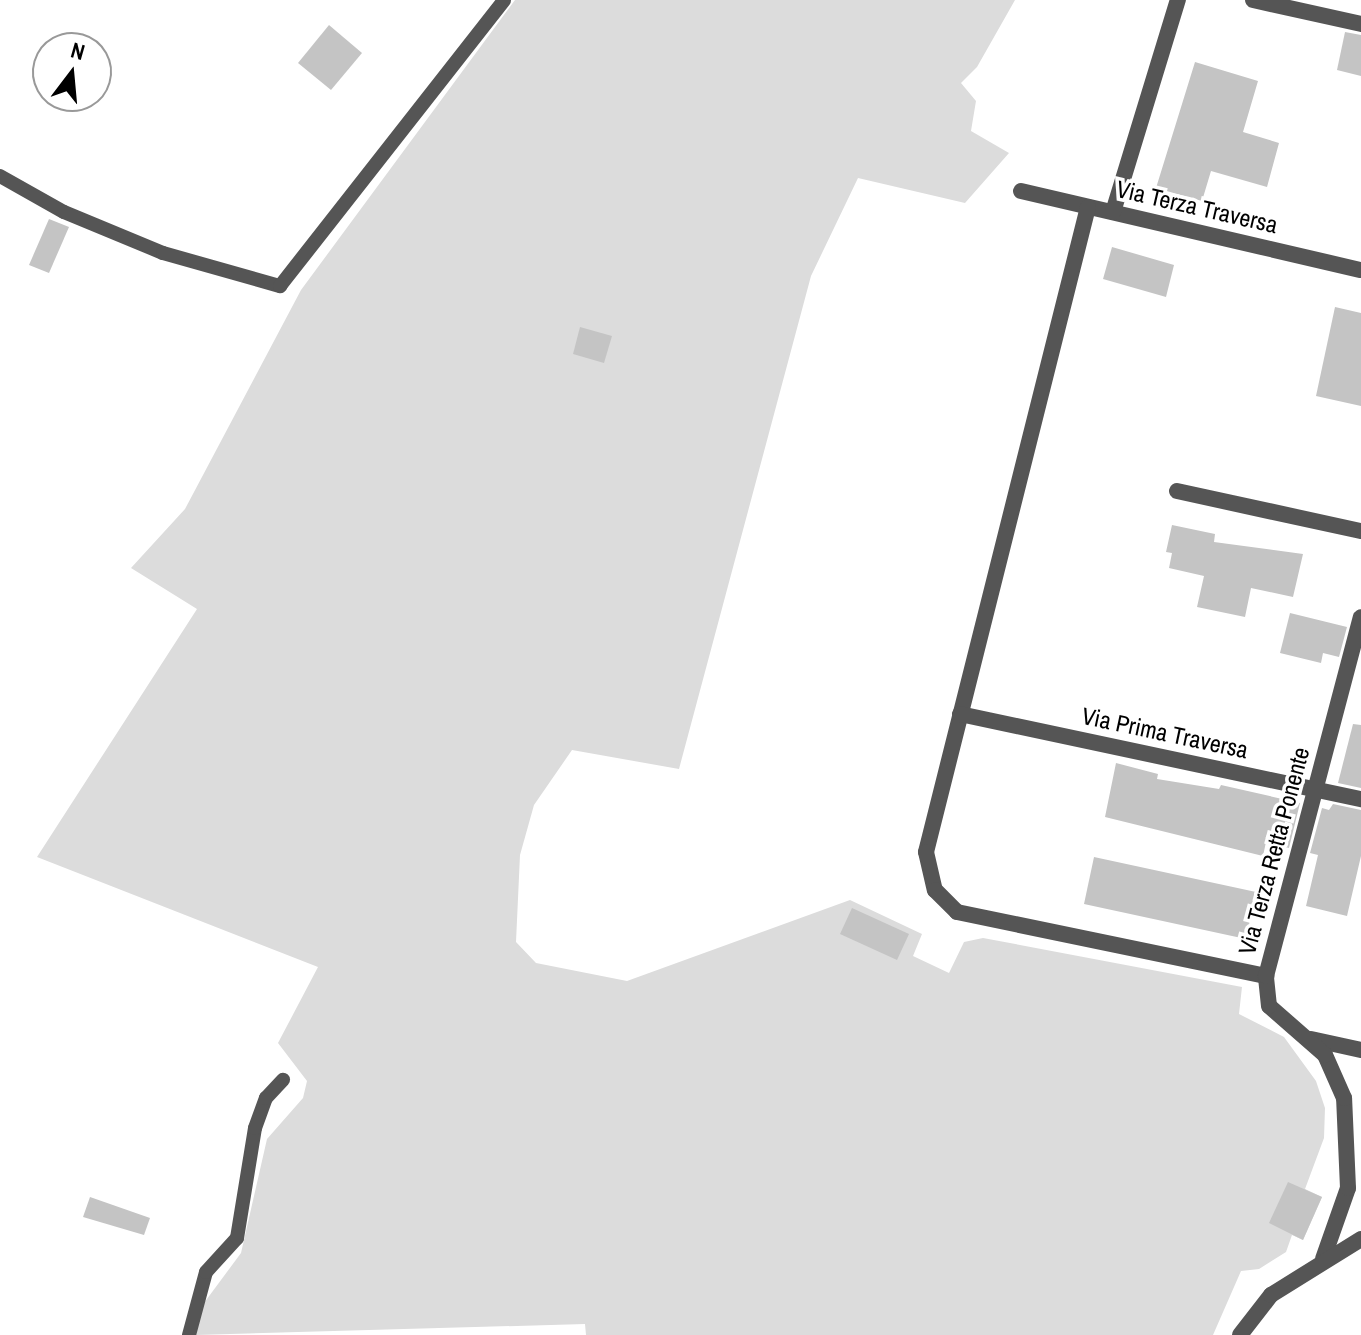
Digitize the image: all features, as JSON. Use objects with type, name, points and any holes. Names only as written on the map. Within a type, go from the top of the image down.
[{"type":"street","points":[[1113,212],[1178,0]]},
{"type":"street","points":[[1253,0],[1361,24]]},
{"type":"street","name":"Via Terza Traversa","points":[[1021,191],[1361,270]]},
{"type":"street","points":[[1088,207],[926,852],[935,890],[957,912],[1266,976]]},
{"type":"street","points":[[1177,491],[1361,531]]},
{"type":"street","name":"Via Terza Retta Ponente","points":[[1323,1259],[1348,1188],[1344,1098],[1325,1055],[1311,1039],[1269,1006],[1266,976],[1361,617]]},
{"type":"street","name":"Via Prima Traversa","points":[[960,714],[1361,799]]},
{"type":"street","points":[[1311,1039],[1361,1050]]},
{"type":"street","points":[[1240,1335],[1271,1295],[1323,1259],[1361,1239]]},
{"type":"lane","points":[[0,176],[64,212],[163,253],[280,286],[504,0]]},
{"type":"lane","points":[[189,1335],[206,1272],[237,1238],[255,1128],[266,1098],[283,1080]]},
{"type":"shaded area","points":[[515,0],[1015,0],[977,67],[961,83],[976,101],[971,131],[1009,153],[965,203],[858,178],[811,276],[679,769],[572,750],[534,805],[520,855],[516,942],[536,963],[627,981],[850,900],[922,934],[913,956],[949,973],[964,942],[983,938],[1242,987],[1239,1014],[1284,1037],[1316,1081],[1325,1108],[1324,1138],[1305,1189],[1322,1197],[1303,1240],[1292,1235],[1286,1252],[1259,1269],[1241,1271],[1213,1335],[586,1335],[585,1324],[196,1335],[201,1307],[241,1253],[267,1139],[303,1098],[307,1081],[278,1043],[318,967],[37,857],[197,609],[131,568],[185,509],[301,290]]},
{"type":"building","points":[[329,25],[362,53],[331,90],[298,63]]},
{"type":"building","points":[[1345,32],[1361,35],[1361,76],[1337,70]]},
{"type":"building","points":[[1195,62],[1258,81],[1243,132],[1279,143],[1267,187],[1211,171],[1202,201],[1156,188]]},
{"type":"building","points":[[49,219],[69,227],[49,273],[29,265]]},
{"type":"building","points":[[1112,247],[1174,265],[1166,297],[1103,279]]},
{"type":"building","points":[[1335,307],[1361,313],[1361,406],[1316,396]]},
{"type":"building","points":[[580,327],[612,336],[604,363],[573,354]]},
{"type":"building","points":[[1172,525],[1215,534],[1214,542],[1303,554],[1293,597],[1251,588],[1245,617],[1197,607],[1204,576],[1169,568],[1172,553],[1166,552]]},
{"type":"building","points":[[1290,613],[1347,627],[1339,657],[1323,653],[1321,663],[1280,653]]},
{"type":"building","points":[[1353,724],[1361,725],[1361,788],[1338,783]]},
{"type":"building","points":[[1116,763],[1158,774],[1157,779],[1219,789],[1221,785],[1300,803],[1289,848],[1266,842],[1263,856],[1105,817]]},
{"type":"building","points":[[1333,804],[1361,810],[1361,856],[1347,916],[1306,906],[1318,855],[1310,853],[1322,808],[1329,810]]},
{"type":"building","points":[[1094,857],[1256,892],[1246,939],[1084,904]]},
{"type":"building","points":[[852,908],[909,934],[897,960],[840,934]]},
{"type":"building","points":[[1288,1182],[1322,1197],[1303,1240],[1269,1223]]},
{"type":"building","points":[[90,1197],[150,1218],[144,1235],[83,1217]]}]
